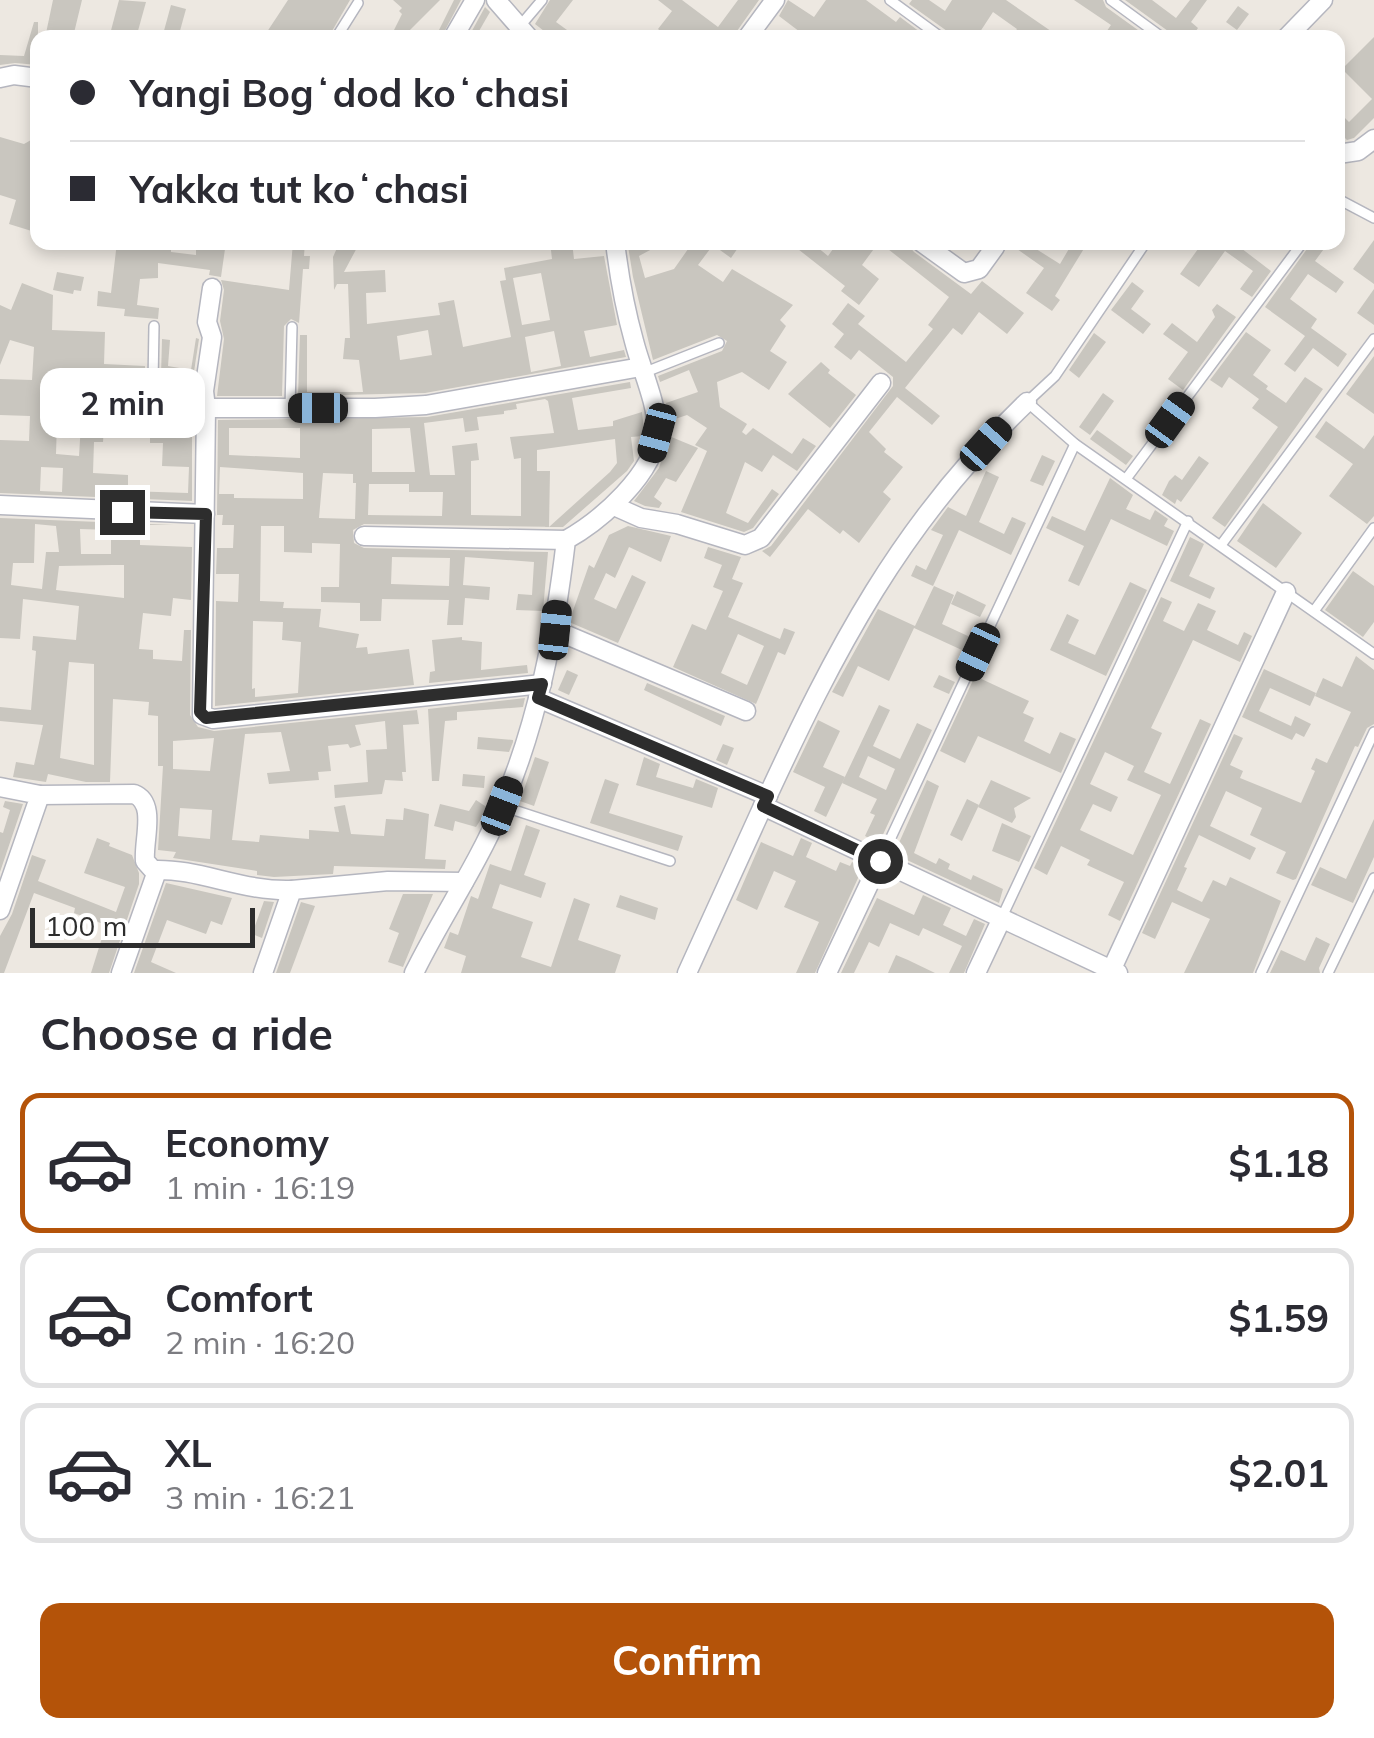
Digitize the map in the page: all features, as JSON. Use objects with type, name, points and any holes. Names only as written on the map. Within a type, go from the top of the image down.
[{"type":"street","points":[[458,30],[475,0]]},
{"type":"street","points":[[496,0],[522,30]]},
{"type":"street","points":[[753,30],[775,0]]},
{"type":"street","points":[[1294,30],[1323,0]]},
{"type":"street","points":[[0,78],[30,77]]},
{"type":"street","points":[[1345,154],[1358,152],[1374,139]]},
{"type":"street","points":[[364,536],[566,540],[614,506],[652,452],[657,433],[617,250]]},
{"type":"street","points":[[931,250],[964,273],[979,268],[993,250]]},
{"type":"street","points":[[212,288],[206,322],[212,340],[204,387],[206,514],[200,712],[206,718],[540,691],[880,861],[1114,972],[1286,592]]},
{"type":"street","points":[[206,408],[426,404],[642,370]]},
{"type":"street","points":[[614,506],[641,518],[677,524],[744,545],[753,544],[881,384]]},
{"type":"street","points":[[686,973],[836,653],[882,576],[946,488],[1027,402]]},
{"type":"street","points":[[0,506],[206,514]]},
{"type":"street","points":[[414,973],[502,806],[528,738],[555,630],[566,540]]},
{"type":"street","points":[[555,630],[746,710]]},
{"type":"street","points":[[0,787],[40,796],[142,796],[147,802],[145,860],[157,871],[173,869],[253,890],[388,881],[464,882]]},
{"type":"street","points":[[0,910],[40,796]]},
{"type":"street","points":[[827,973],[880,861]]},
{"type":"street","points":[[121,973],[157,871]]},
{"type":"street","points":[[263,973],[292,890]]},
{"type":"street","points":[[976,973],[1002,918]]},
{"type":"lane","points":[[525,30],[542,0]]},
{"type":"lane","points":[[890,0],[931,30]]},
{"type":"lane","points":[[1111,0],[1152,30]]},
{"type":"lane","points":[[341,30],[358,4]]},
{"type":"lane","points":[[1345,202],[1374,218]]},
{"type":"lane","points":[[1141,250],[1055,376],[1027,402],[1075,444],[1374,654]]},
{"type":"lane","points":[[1126,479],[1296,250]]},
{"type":"lane","points":[[153,383],[154,326]]},
{"type":"lane","points":[[290,408],[292,327]]},
{"type":"lane","points":[[1222,544],[1374,339]]},
{"type":"lane","points":[[642,370],[718,343]]},
{"type":"lane","points":[[114,382],[204,387]]},
{"type":"lane","points":[[880,861],[1075,444]]},
{"type":"lane","points":[[1002,918],[1188,522]]},
{"type":"lane","points":[[1314,611],[1374,528]]},
{"type":"lane","points":[[1261,973],[1374,732]]},
{"type":"lane","points":[[502,806],[670,860]]},
{"type":"lane","points":[[1328,973],[1374,878]]},
{"type":"building","points":[[53,0],[82,0],[75,30],[47,30]]},
{"type":"building","points":[[119,0],[146,2],[138,30],[111,30]]},
{"type":"building","points":[[288,0],[350,0],[333,30],[268,30]]},
{"type":"building","points":[[393,0],[440,0],[410,30],[394,30],[402,8]]},
{"type":"building","points":[[454,0],[461,0],[445,30],[439,30]]},
{"type":"building","points":[[550,0],[573,0],[556,22],[567,30],[543,30],[535,24]]},
{"type":"building","points":[[658,0],[682,0],[718,27],[738,0],[759,0],[738,30],[659,30],[672,11]]},
{"type":"building","points":[[788,0],[814,17],[826,0],[866,0],[896,22],[900,17],[917,30],[797,30],[779,16]]},
{"type":"building","points":[[912,0],[929,0],[945,11],[952,0],[1006,0],[1049,30],[1016,30],[993,12],[981,30],[946,30],[909,4]]},
{"type":"building","points":[[1074,0],[1103,0],[1106,7],[1138,30],[1108,30],[1111,25]]},
{"type":"building","points":[[1125,0],[1152,0],[1176,18],[1190,0],[1207,0],[1191,22],[1197,30],[1167,30]]},
{"type":"building","points":[[171,5],[186,9],[180,30],[164,30]]},
{"type":"building","points":[[1238,6],[1249,14],[1237,30],[1226,22]]},
{"type":"building","points":[[485,7],[490,12],[480,30],[472,30]]},
{"type":"building","points":[[30,36],[30,64],[0,65],[0,55],[24,56]]},
{"type":"building","points":[[1374,37],[1374,118],[1347,140],[1345,118],[1349,122],[1372,99],[1345,72],[1345,66]]},
{"type":"building","points":[[0,137],[24,144],[30,141],[30,231],[9,224],[16,200],[0,195]]},
{"type":"building","points":[[1374,240],[1374,284],[1353,269]]},
{"type":"building","points":[[116,250],[171,250],[196,255],[196,250],[225,250],[221,277],[209,275],[210,270],[158,263],[158,278],[140,279],[137,305],[159,308],[158,319],[124,316],[125,309],[97,306],[98,291],[111,293]]},
{"type":"building","points":[[292,250],[304,250],[304,256],[310,256],[309,269],[303,269],[299,323],[291,319],[284,326],[282,396],[217,396],[224,339],[220,321],[224,290],[221,280],[289,290]]},
{"type":"building","points":[[336,250],[356,250],[344,272],[385,270],[386,292],[366,293],[367,324],[440,315],[438,303],[454,300],[463,347],[511,337],[500,281],[506,280],[504,268],[552,259],[551,250],[573,250],[574,259],[604,256],[617,325],[584,331],[590,357],[624,350],[626,357],[425,393],[298,396],[300,335],[307,335],[307,392],[363,392],[359,360],[343,359],[345,338],[350,338],[348,284],[337,284],[334,290]],"holes":[[[541,273],[550,320],[522,325],[513,278]],[[428,330],[432,355],[400,360],[397,336]],[[554,331],[561,366],[531,372],[525,337]]]},
{"type":"building","points":[[629,250],[650,250],[639,256],[645,278],[674,269],[687,250],[709,250],[698,265],[723,282],[732,269],[793,305],[780,320],[786,326],[770,351],[787,362],[769,390],[742,372],[717,382],[720,407],[747,424],[742,432],[746,435],[753,428],[792,454],[803,438],[816,446],[797,471],[773,455],[762,472],[745,462],[726,513],[748,523],[772,489],[779,494],[753,528],[744,532],[681,512],[707,451],[695,445],[707,428],[687,415],[669,421],[666,403],[698,392],[689,370],[660,382],[658,376],[722,351],[727,341],[717,335],[653,360]]},
{"type":"building","points":[[720,250],[736,250],[731,258]]},
{"type":"building","points":[[799,250],[821,250],[828,256],[832,250],[873,250],[862,265],[879,279],[859,305],[841,291],[845,286]]},
{"type":"building","points":[[889,250],[912,250],[971,294],[982,281],[1024,313],[1007,334],[979,312],[962,335],[953,328],[905,388],[940,416],[932,425],[897,397],[869,432],[886,449],[884,452],[903,467],[883,492],[891,499],[859,543],[843,530],[840,534],[808,509],[770,557],[762,551],[771,546],[893,386],[893,377],[859,350],[851,360],[834,347],[844,334],[832,324],[848,303],[865,316],[858,324],[906,362],[933,329],[928,325],[949,297]]},
{"type":"building","points":[[1018,250],[1038,250],[1060,264],[1068,250],[1083,250],[1055,296],[1060,300],[1052,311],[1026,293],[1044,268]]},
{"type":"building","points":[[1197,250],[1243,250],[1271,271],[1252,297],[1240,289],[1253,271],[1225,251],[1199,287],[1180,274]]},
{"type":"building","points":[[1306,250],[1323,250],[1315,261],[1344,282],[1336,293],[1308,274],[1290,299],[1317,319],[1311,328],[1347,354],[1338,367],[1313,348],[1295,372],[1284,364],[1305,336],[1265,307]]},
{"type":"building","points":[[57,272],[84,277],[81,291],[74,290],[73,294],[53,290]]},
{"type":"building","points":[[1132,282],[1144,291],[1131,309],[1151,324],[1143,334],[1111,310]]},
{"type":"building","points":[[22,283],[53,295],[52,330],[105,332],[104,364],[145,366],[145,376],[110,375],[106,383],[110,389],[192,394],[192,501],[0,493],[0,440],[29,441],[30,416],[0,415],[0,379],[32,380],[34,347],[10,340],[0,365],[0,305],[11,310]],"holes":[[[58,391],[83,392],[79,456],[56,454]],[[104,426],[150,430],[150,443],[163,443],[162,466],[189,467],[188,493],[128,491],[128,475],[93,473],[94,442],[103,442]],[[41,467],[63,468],[62,492],[40,491]]]},
{"type":"building","points":[[1374,289],[1374,325],[1357,313]]},
{"type":"building","points":[[1217,304],[1236,317],[1183,390],[1168,379],[1188,352],[1163,334],[1172,323],[1197,342],[1215,317],[1212,310]]},
{"type":"building","points":[[1246,332],[1271,350],[1253,375],[1268,386],[1266,389],[1286,403],[1305,377],[1323,389],[1225,527],[1212,518],[1278,427],[1252,408],[1259,399],[1229,377],[1222,388],[1210,380]]},
{"type":"building","points":[[1094,333],[1106,342],[1079,378],[1069,370]]},
{"type":"building","points":[[196,338],[199,339],[193,378],[161,376],[162,339],[170,340],[168,366],[191,370]]},
{"type":"building","points":[[1374,356],[1374,414],[1346,394]]},
{"type":"building","points":[[821,362],[830,370],[828,373],[856,395],[830,428],[788,394]]},
{"type":"building","points":[[630,382],[631,388],[572,398],[578,430],[613,426],[613,421],[642,412],[644,430],[643,436],[631,437],[634,461],[627,471],[563,527],[549,527],[364,524],[353,530],[354,543],[364,548],[548,552],[543,611],[516,610],[518,594],[532,595],[534,562],[465,557],[463,585],[490,587],[489,600],[465,598],[463,625],[447,625],[449,600],[382,599],[381,621],[360,621],[360,603],[321,602],[321,587],[339,587],[340,544],[312,543],[312,553],[284,552],[284,526],[261,526],[260,601],[284,602],[283,608],[321,609],[319,627],[359,634],[356,648],[367,647],[368,654],[409,649],[414,685],[215,706],[216,601],[238,602],[239,574],[216,574],[217,548],[233,548],[234,525],[222,525],[223,515],[217,515],[218,420],[427,417]],"holes":[[[548,401],[554,433],[510,437],[514,459],[521,458],[521,516],[471,515],[471,461],[479,460],[477,443],[452,446],[455,475],[430,475],[424,423],[463,418],[465,432],[479,430],[477,417],[504,414],[517,409],[516,404]],[[229,428],[300,428],[300,458],[229,455]],[[410,428],[415,472],[372,472],[372,429]],[[615,439],[617,463],[549,527],[550,471],[537,471],[537,450]],[[220,467],[303,473],[303,499],[234,498],[234,494],[219,494]],[[323,473],[353,474],[355,519],[319,518]],[[369,484],[409,484],[409,492],[443,492],[442,516],[368,515]],[[392,557],[450,558],[449,586],[391,584]],[[253,621],[283,622],[282,640],[301,642],[298,693],[255,697],[255,688],[252,689]]]},
{"type":"building","points":[[1103,393],[1114,401],[1090,435],[1079,427]]},
{"type":"building","points":[[1326,421],[1364,449],[1374,435],[1374,516],[1367,524],[1329,496],[1353,464],[1315,437]]},
{"type":"building","points":[[1097,430],[1133,456],[1126,465],[1090,439]]},
{"type":"building","points":[[669,436],[698,448],[676,482],[666,478],[654,497],[662,503],[659,508],[645,506],[634,501],[659,468]]},
{"type":"building","points":[[1042,455],[1055,461],[1043,486],[1030,481]]},
{"type":"building","points":[[1199,456],[1209,463],[1181,502],[1177,499],[1175,504],[1162,495],[1169,481],[1175,475],[1182,480]]},
{"type":"building","points":[[986,471],[999,477],[979,522],[1004,534],[1012,517],[1026,523],[1011,555],[959,530],[933,586],[911,576],[916,565],[926,570],[943,535],[931,530],[948,507],[966,516]]},
{"type":"building","points":[[1110,478],[1133,495],[1126,509],[1150,520],[1155,510],[1168,519],[1164,526],[1174,531],[1167,546],[1111,519],[1079,586],[1068,581],[1084,546],[1046,528],[1052,516],[1085,531]]},
{"type":"building","points":[[1263,503],[1302,533],[1276,568],[1237,541]]},
{"type":"building","points":[[0,518],[174,525],[140,525],[140,545],[192,547],[191,600],[173,598],[171,616],[143,613],[139,649],[153,650],[153,659],[182,661],[184,630],[191,630],[190,715],[198,727],[214,731],[417,710],[419,724],[403,725],[403,781],[385,780],[382,794],[335,798],[334,785],[368,782],[366,750],[387,749],[385,721],[355,725],[361,745],[328,746],[331,771],[318,772],[319,780],[269,784],[267,773],[290,771],[281,732],[245,734],[232,840],[259,842],[260,835],[309,839],[309,830],[339,832],[334,807],[345,805],[351,834],[384,836],[386,819],[403,820],[404,808],[429,814],[425,859],[446,860],[445,869],[334,866],[333,874],[274,877],[173,858],[176,852],[158,850],[163,766],[158,766],[158,716],[148,715],[149,702],[113,699],[110,782],[86,782],[48,774],[46,782],[13,777],[16,762],[34,765],[43,725],[0,721],[0,707],[31,710],[36,651],[32,650],[33,636],[76,640],[79,606],[23,599],[20,639],[0,638]],"holes":[[[35,524],[56,526],[59,552],[46,552],[42,589],[11,585],[13,563],[34,563]],[[80,529],[111,530],[111,554],[81,554]],[[124,565],[124,598],[56,590],[59,566]],[[69,662],[94,664],[94,765],[60,758]],[[214,738],[210,771],[173,769],[173,741]],[[180,808],[212,810],[210,839],[178,836]]]},
{"type":"building","points":[[628,526],[671,536],[661,562],[629,547],[615,578],[606,573],[594,599],[616,609],[632,575],[646,582],[618,643],[569,622],[589,565],[594,568],[609,535]]},
{"type":"building","points":[[1190,537],[1204,544],[1189,576],[1215,588],[1210,599],[1170,581]]},
{"type":"building","points":[[708,547],[741,557],[732,579],[743,583],[728,617],[780,639],[784,628],[795,632],[785,655],[778,652],[756,704],[673,667],[692,624],[706,630],[723,591],[713,587],[722,565],[704,558]],"holes":[[[738,634],[764,646],[747,685],[721,673]]]},
{"type":"building","points":[[1353,571],[1374,586],[1374,622],[1363,637],[1325,610]]},
{"type":"building","points":[[1130,582],[1147,590],[1106,676],[1050,650],[1067,614],[1079,620],[1068,643],[1095,655]]},
{"type":"building","points":[[934,586],[954,595],[942,624],[970,637],[964,651],[914,628],[889,681],[858,666],[843,697],[832,692],[878,609],[915,626]]},
{"type":"building","points":[[957,591],[986,605],[980,617],[951,604]]},
{"type":"building","points":[[1161,597],[1172,602],[1163,621],[1184,631],[1198,603],[1216,611],[1207,630],[1238,645],[1244,632],[1252,636],[1240,662],[1193,640],[1151,728],[1162,733],[1144,772],[1170,784],[1200,719],[1211,724],[1120,921],[1108,915],[1124,882],[1087,865],[1090,860],[1061,846],[1047,875],[1034,868]],"holes":[[[1105,752],[1134,766],[1127,780],[1161,795],[1133,855],[1080,830],[1093,804],[1111,812],[1118,797],[1090,784]]]},
{"type":"building","points":[[462,637],[482,642],[481,670],[527,665],[528,673],[429,683],[430,672],[435,671],[432,640]]},
{"type":"building","points":[[1356,656],[1374,670],[1374,724],[1355,746],[1296,879],[1276,873],[1286,852],[1250,835],[1262,808],[1226,791],[1210,826],[1256,848],[1250,860],[1199,835],[1184,867],[1187,868],[1177,890],[1202,902],[1213,880],[1226,886],[1230,877],[1281,901],[1253,973],[1184,973],[1210,919],[1172,902],[1155,939],[1142,933],[1234,734],[1243,738],[1230,765],[1243,771],[1240,778],[1301,803],[1315,771],[1311,769],[1316,758],[1327,763],[1351,712],[1315,696],[1323,678],[1342,687]]},
{"type":"building","points":[[1264,669],[1316,693],[1310,706],[1270,688],[1259,711],[1291,726],[1295,716],[1311,724],[1304,737],[1296,733],[1292,740],[1242,717]]},
{"type":"building","points":[[567,670],[578,675],[569,695],[558,690]]},
{"type":"building","points":[[939,675],[955,682],[949,694],[933,687]]},
{"type":"building","points":[[975,676],[1029,701],[1023,713],[1034,718],[1024,741],[1050,754],[1060,732],[1076,739],[1061,773],[978,736],[965,763],[940,751]]},
{"type":"building","points":[[647,683],[725,716],[721,726],[644,690]]},
{"type":"building","points":[[525,698],[523,707],[457,712],[457,720],[445,721],[439,781],[432,781],[428,709]]},
{"type":"building","points":[[879,705],[890,710],[873,746],[900,759],[917,723],[932,730],[879,843],[865,836],[875,815],[870,813],[877,799],[842,783]],"holes":[[[868,756],[895,769],[886,790],[859,777]]]},
{"type":"building","points":[[818,720],[840,731],[823,767],[845,777],[826,817],[814,811],[825,787],[793,772]]},
{"type":"building","points":[[478,737],[513,742],[509,752],[477,749]]},
{"type":"building","points":[[723,744],[734,748],[727,765],[716,760]]},
{"type":"building","points":[[535,757],[549,762],[534,806],[520,801]]},
{"type":"building","points":[[644,757],[660,764],[656,777],[693,788],[696,779],[718,788],[712,808],[636,785]]},
{"type":"building","points":[[463,774],[485,776],[484,788],[462,786]]},
{"type":"building","points":[[605,779],[619,784],[609,813],[683,836],[678,851],[590,823]]},
{"type":"building","points":[[927,780],[939,786],[914,853],[936,864],[939,858],[950,864],[948,869],[1003,889],[999,903],[894,854]]},
{"type":"building","points":[[991,780],[1031,798],[1014,808],[1016,817],[1012,823],[978,807]]},
{"type":"building","points":[[967,799],[979,805],[962,841],[950,835]]},
{"type":"building","points":[[476,800],[488,808],[476,827],[455,821],[453,831],[434,826],[440,804],[469,811]]},
{"type":"building","points":[[5,801],[23,804],[0,872],[0,832],[3,833],[10,810],[3,807]]},
{"type":"building","points":[[1374,819],[1374,857],[1353,903],[1311,885],[1320,867],[1346,879]]},
{"type":"building","points":[[1002,823],[1031,836],[1019,862],[992,851]]},
{"type":"building","points":[[526,825],[540,830],[524,875],[546,883],[541,898],[500,884],[492,908],[533,922],[521,957],[551,967],[574,898],[590,904],[578,940],[621,955],[615,973],[461,973],[466,956],[444,948],[450,932],[458,935],[471,896],[478,899],[490,864],[511,871]]},
{"type":"building","points":[[97,838],[132,855],[139,873],[139,884],[109,973],[91,973],[106,925],[34,893],[4,973],[0,973],[0,936],[12,914],[32,855],[46,860],[38,881],[116,912],[125,887],[84,873]]},
{"type":"building","points":[[801,838],[812,843],[806,857],[836,871],[840,862],[863,867],[815,973],[796,973],[819,922],[784,907],[796,881],[774,871],[757,910],[736,900],[761,842],[793,856]]},
{"type":"building","points":[[166,883],[232,898],[222,925],[211,921],[206,934],[167,920],[151,962],[176,973],[134,973]]},
{"type":"building","points":[[403,894],[433,894],[403,967],[388,962],[399,933],[389,929]]},
{"type":"building","points":[[620,895],[658,908],[655,920],[616,907]]},
{"type":"building","points":[[923,895],[951,908],[943,925],[966,936],[974,919],[985,924],[964,973],[949,973],[962,946],[923,928],[919,936],[890,923],[879,947],[869,942],[854,973],[841,973],[877,898],[914,915]]},
{"type":"building","points":[[264,901],[274,902],[262,938],[252,934]]},
{"type":"building","points":[[301,902],[315,906],[290,973],[276,973]]},
{"type":"building","points":[[1316,937],[1330,944],[1320,973],[1270,973],[1281,950],[1305,961]]},
{"type":"building","points":[[896,955],[908,960],[935,973],[888,973]]},
{"type":"route","points":[[122,512],[206,514],[200,712],[206,718],[542,684],[538,698],[768,796],[763,806],[880,861]]}]
